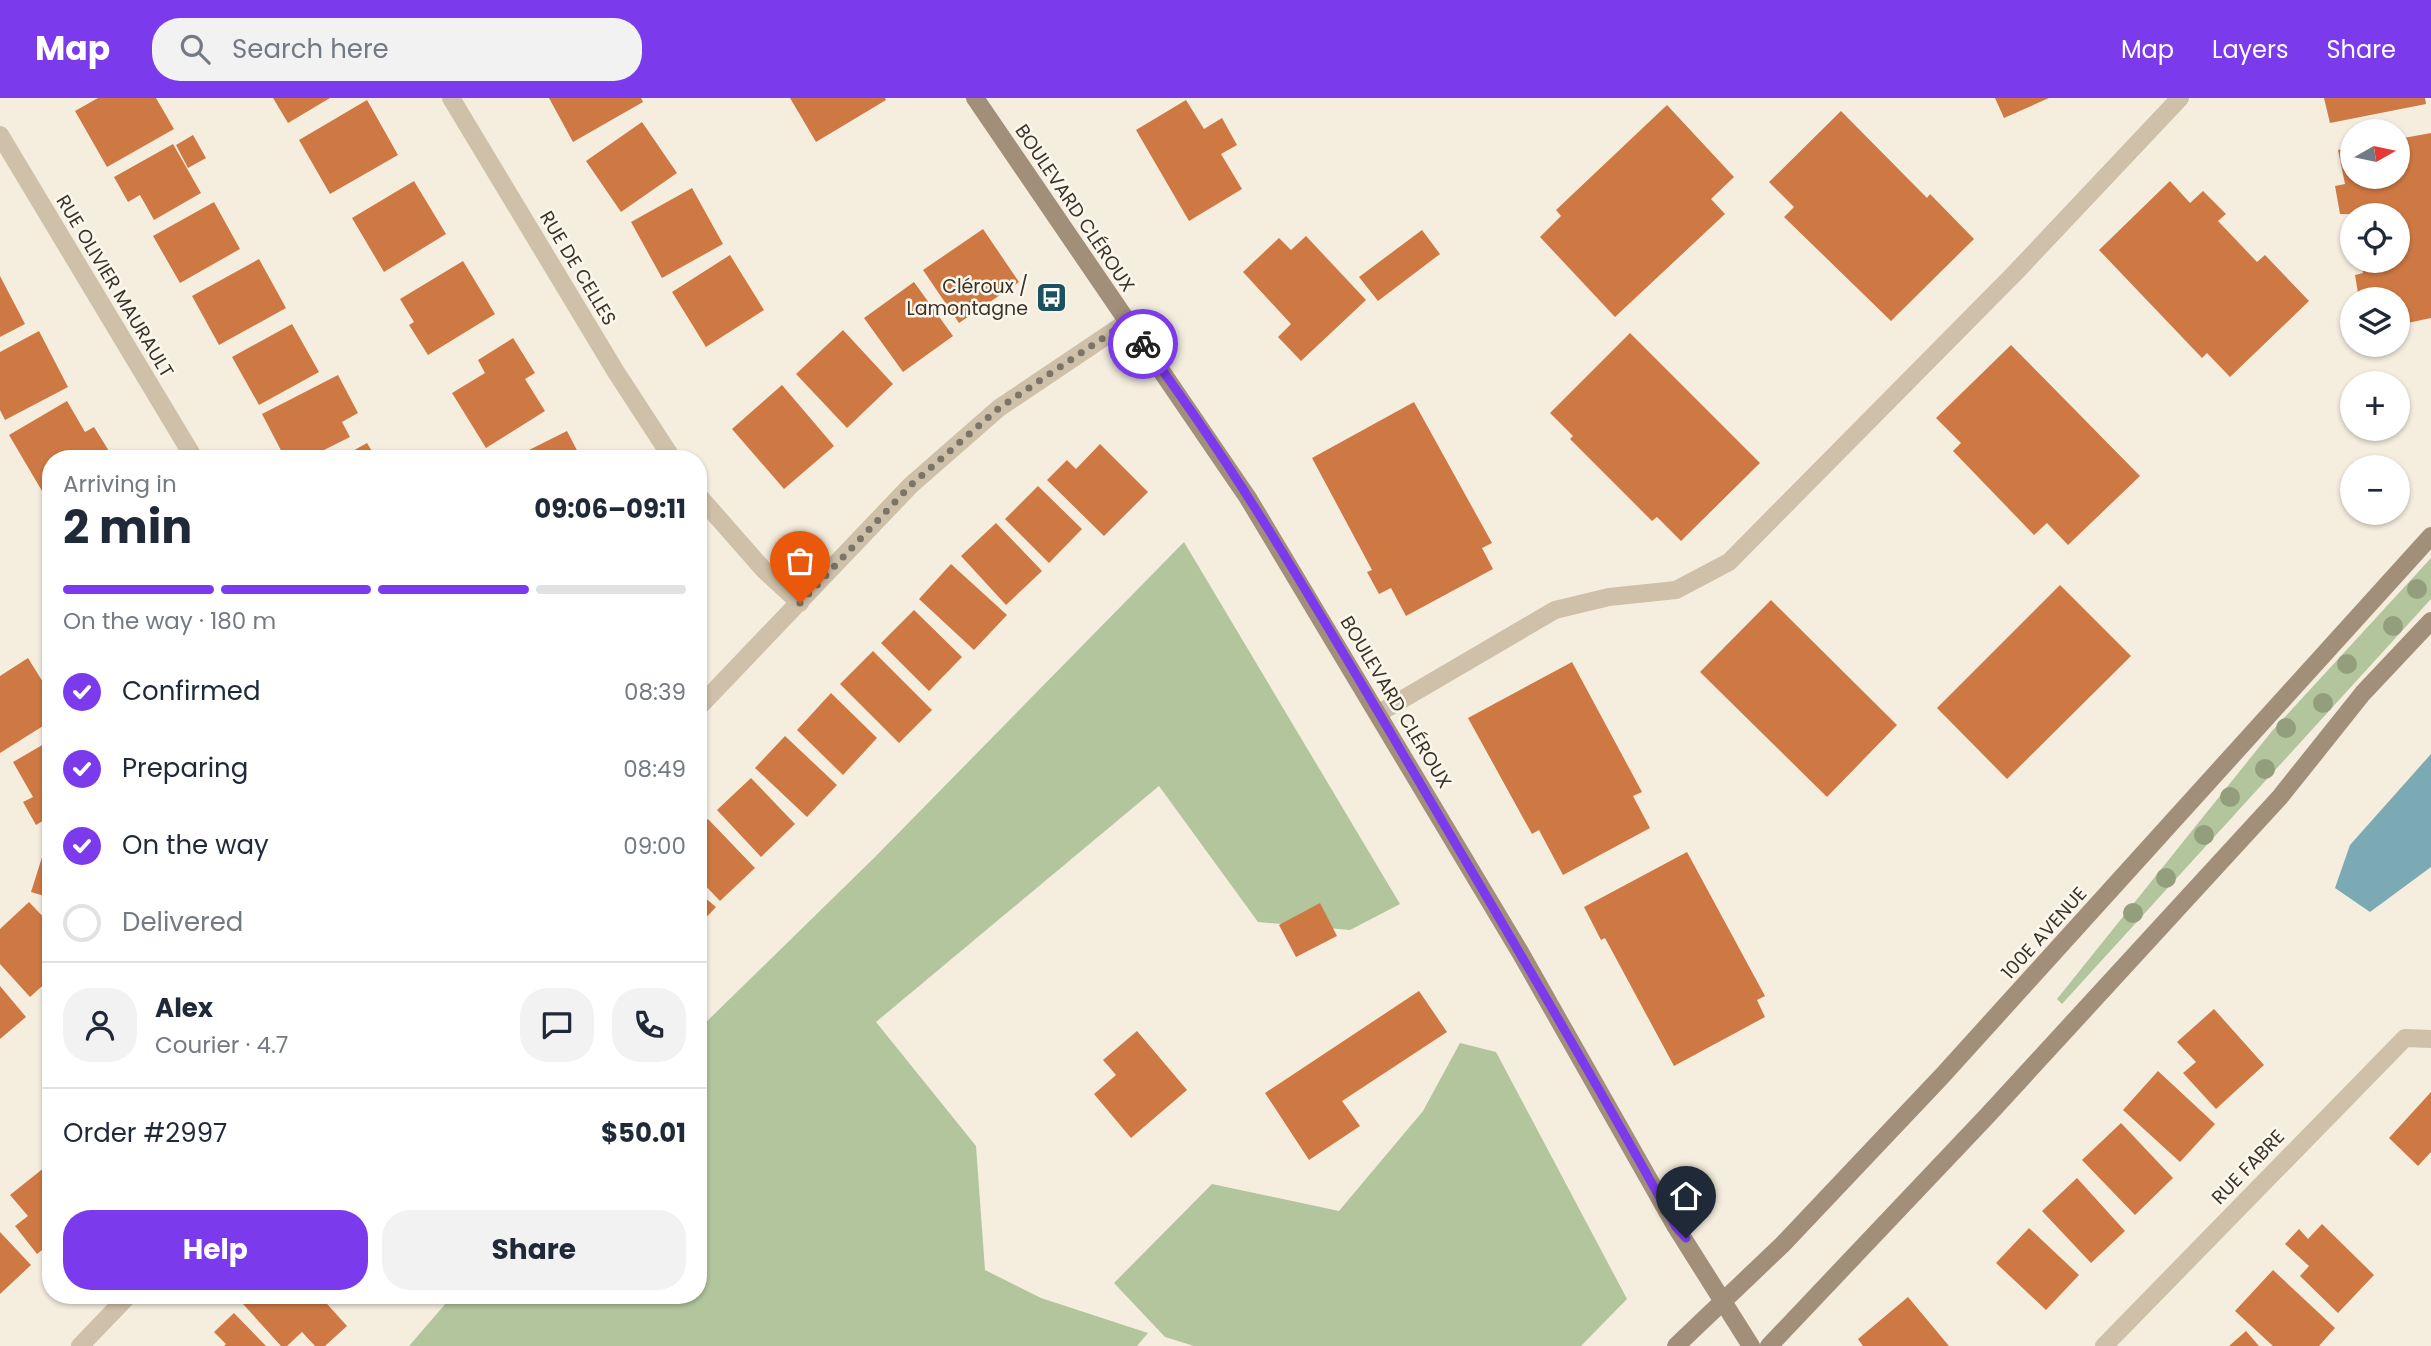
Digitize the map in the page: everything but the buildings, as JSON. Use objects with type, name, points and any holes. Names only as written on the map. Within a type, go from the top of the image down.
[{"type":"street","name":"RUE DE CELLES","points":[[451,98],[667,450]]},
{"type":"street","name":"BOULEVARD CLÉROUX","points":[[975,98],[1248,498],[1379,713],[1676,1227],[1751,1346]]},
{"type":"street","points":[[1379,713],[1555,610],[1609,597],[1676,590],[1729,562],[2014,274],[2180,98]]},
{"type":"street","name":"RUE OLIVIER MAURAULT","points":[[0,135],[189,450]]},
{"type":"street","points":[[707,699],[911,485],[999,408],[1127,322]]},
{"type":"street","points":[[707,505],[764,570],[800,603]]},
{"type":"street","name":"100E AVENUE","points":[[1676,1346],[1782,1245],[1942,1076],[2431,536]]},
{"type":"street","points":[[1769,1346],[2125,967],[2280,797],[2363,693],[2431,621]]},
{"type":"street","name":"RUE FABRE","points":[[2104,1346],[2405,1038],[2431,1039]]},
{"type":"street","points":[[80,1346],[120,1304]]},
{"type":"green space","points":[[1184,542],[1400,904],[1350,930],[1258,922],[1159,786],[876,1022],[976,1146],[985,1270],[1041,1298],[1148,1333],[1137,1346],[409,1346],[445,1304],[707,1304],[707,1021],[875,857]]},
{"type":"green space","points":[[2431,558],[2431,599],[2062,1004],[2057,999],[2272,731]]},
{"type":"green space","points":[[1460,1043],[1496,1052],[1627,1299],[1581,1346],[1194,1346],[1165,1337],[1114,1283],[1212,1184],[1339,1211],[1423,1111]]},
{"type":"water","points":[[2431,754],[2431,867],[2370,912],[2335,888],[2350,845]]},
{"type":"way so far","points":[[800,603],[911,485],[999,408],[1127,322],[1143,344]]},
{"type":"place","name":"Cléroux / Lamontagne","points":[[1051,297]]},
{"type":"route","points":[[1143,344],[1248,498],[1379,713],[1506,928],[1676,1227],[1686,1238]]}]
